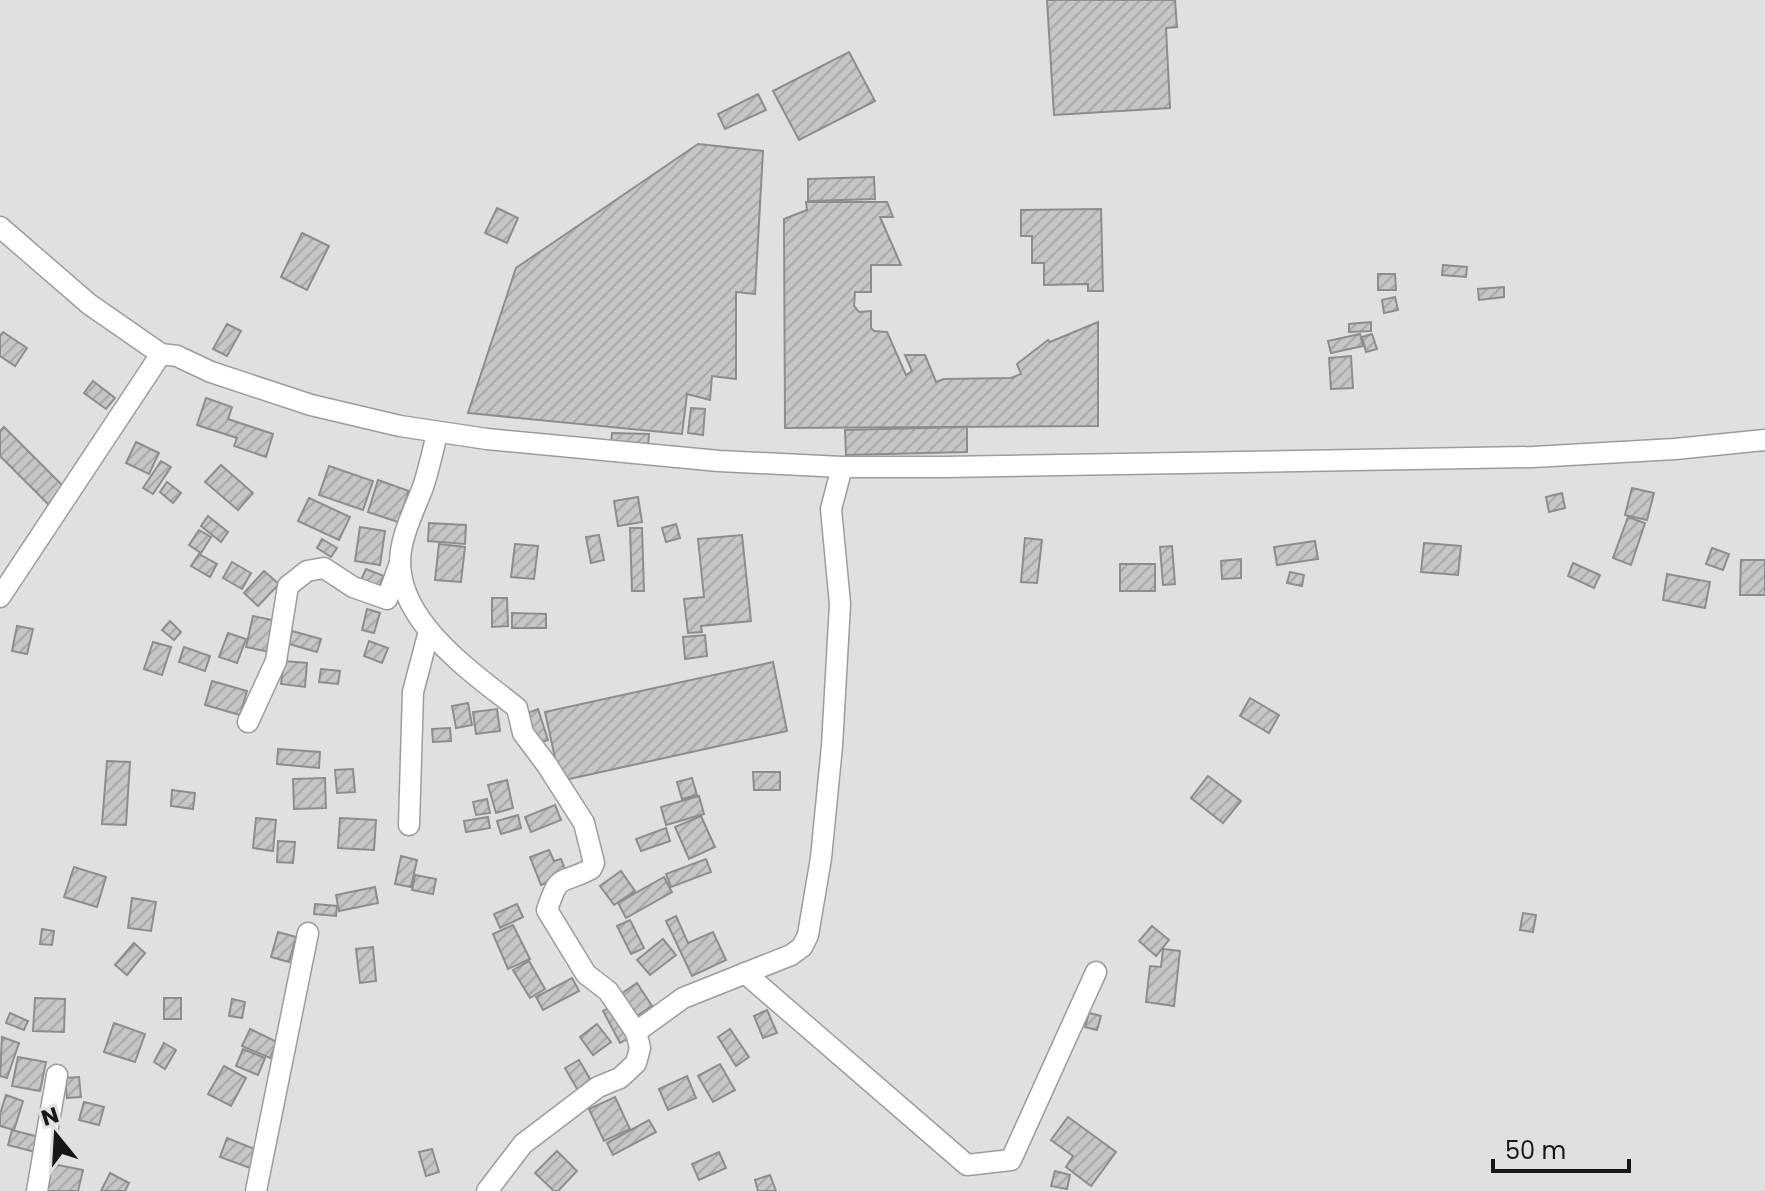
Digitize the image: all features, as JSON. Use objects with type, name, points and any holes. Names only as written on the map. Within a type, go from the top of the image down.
[{"type":"street","points":[[0,227],[89,304],[161,354],[177,356],[211,372],[311,405],[437,433],[626,453],[842,467],[1560,456],[1765,440]]},
{"type":"street","points":[[0,597],[161,354]]},
{"type":"street","points":[[248,722],[276,661],[288,586],[307,571],[324,568],[353,587],[387,599],[437,433]]},
{"type":"street","points":[[636,1032],[683,998],[791,955],[802,947],[808,935],[821,858],[832,746],[840,604],[831,509],[842,467]]},
{"type":"street","points":[[400,563],[410,599],[429,631],[476,678],[517,708],[523,733],[584,823],[594,863],[591,869],[554,886],[547,910],[586,974],[608,991],[636,1032],[640,1048],[636,1063],[620,1078],[598,1087],[523,1144],[487,1191]]},
{"type":"street","points":[[409,825],[413,692],[429,631]]},
{"type":"street","points":[[256,1191],[308,933]]},
{"type":"street","points":[[745,973],[967,1165],[1011,1160],[1096,972]]},
{"type":"street","points":[[37,1191],[57,1075]]},
{"type":"building","points":[[1047,0],[1175,0],[1177,27],[1166,28],[1170,108],[1054,115]]},
{"type":"building","points":[[849,52],[875,101],[799,140],[773,91]]},
{"type":"building","points":[[758,94],[766,110],[725,129],[718,114]]},
{"type":"building","points":[[698,144],[763,151],[755,294],[736,292],[736,379],[712,376],[710,400],[687,394],[682,434],[468,413],[516,268]]},
{"type":"building","points":[[874,177],[875,199],[808,201],[808,179]]},
{"type":"building","points":[[806,202],[887,202],[893,217],[880,217],[901,265],[871,265],[871,292],[855,292],[854,306],[859,312],[871,311],[871,328],[874,331],[887,332],[906,375],[912,371],[905,355],[925,355],[936,382],[944,379],[1011,378],[1021,374],[1017,364],[1048,340],[1050,342],[1098,322],[1098,426],[785,428],[784,219],[807,210]]},
{"type":"building","points":[[497,208],[518,218],[507,243],[485,233]]},
{"type":"building","points":[[1101,209],[1103,291],[1088,291],[1088,284],[1044,285],[1044,263],[1032,263],[1032,236],[1021,236],[1021,210]]},
{"type":"building","points":[[302,233],[329,246],[307,290],[281,277]]},
{"type":"building","points":[[1443,265],[1467,267],[1466,277],[1442,275]]},
{"type":"building","points":[[1378,274],[1395,274],[1396,290],[1378,290]]},
{"type":"building","points":[[1504,287],[1504,297],[1479,300],[1478,289]]},
{"type":"building","points":[[1395,297],[1398,310],[1384,313],[1382,300]]},
{"type":"building","points":[[1371,322],[1371,331],[1349,332],[1349,324]]},
{"type":"building","points":[[227,324],[241,331],[227,356],[213,349]]},
{"type":"building","points":[[3,332],[27,348],[15,366],[0,356],[0,336]]},
{"type":"building","points":[[1360,334],[1363,346],[1331,353],[1328,341]]},
{"type":"building","points":[[1372,334],[1377,349],[1366,352],[1362,337]]},
{"type":"building","points":[[1351,356],[1353,388],[1331,389],[1329,358]]},
{"type":"building","points":[[93,381],[115,398],[106,409],[84,393]]},
{"type":"building","points":[[206,398],[232,407],[228,419],[273,434],[266,457],[234,446],[237,438],[197,425]]},
{"type":"building","points":[[691,408],[705,409],[703,435],[688,433]]},
{"type":"building","points":[[4,427],[66,489],[49,505],[0,456],[0,431]]},
{"type":"building","points":[[967,427],[967,452],[846,455],[845,430]]},
{"type":"building","points":[[612,433],[649,434],[648,446],[611,445]]},
{"type":"building","points":[[136,442],[159,453],[149,474],[126,463]]},
{"type":"building","points":[[161,461],[171,467],[153,494],[143,488]]},
{"type":"building","points":[[221,465],[253,493],[238,510],[205,482]]},
{"type":"building","points":[[329,466],[373,481],[363,510],[319,495]]},
{"type":"building","points":[[378,480],[409,491],[398,522],[368,512]]},
{"type":"building","points":[[167,482],[181,493],[173,503],[160,492]]},
{"type":"building","points":[[1632,488],[1654,493],[1647,520],[1625,515]]},
{"type":"building","points":[[1562,493],[1565,508],[1549,512],[1546,497]]},
{"type":"building","points":[[638,497],[642,522],[618,526],[614,501]]},
{"type":"building","points":[[309,498],[350,517],[339,540],[298,521]]},
{"type":"building","points":[[208,516],[228,532],[221,542],[201,526]]},
{"type":"building","points":[[1628,517],[1645,523],[1631,565],[1613,558]]},
{"type":"building","points":[[429,523],[466,525],[465,544],[428,541]]},
{"type":"building","points":[[676,524],[680,538],[666,542],[662,528]]},
{"type":"building","points":[[360,527],[385,531],[380,565],[355,561]]},
{"type":"building","points":[[630,528],[642,528],[644,591],[632,591]]},
{"type":"building","points":[[199,530],[211,537],[201,553],[189,545]]},
{"type":"building","points":[[599,535],[604,560],[591,563],[586,537]]},
{"type":"building","points":[[742,535],[751,621],[701,626],[702,632],[688,633],[684,599],[704,597],[698,539]]},
{"type":"building","points":[[1025,538],[1042,540],[1037,583],[1021,582]]},
{"type":"building","points":[[322,539],[337,548],[331,557],[317,548]]},
{"type":"building","points":[[1315,541],[1318,559],[1277,565],[1274,547]]},
{"type":"building","points":[[1424,543],[1461,546],[1458,575],[1421,572]]},
{"type":"building","points":[[439,544],[465,547],[461,582],[435,580]]},
{"type":"building","points":[[515,544],[538,546],[534,579],[511,577]]},
{"type":"building","points":[[1172,546],[1175,584],[1163,585],[1160,547]]},
{"type":"building","points":[[1712,548],[1729,554],[1723,570],[1706,564]]},
{"type":"building","points":[[199,554],[217,564],[210,577],[191,566]]},
{"type":"building","points":[[1241,559],[1241,578],[1222,579],[1221,561]]},
{"type":"building","points":[[1741,560],[1765,560],[1765,595],[1740,595]]},
{"type":"building","points":[[232,562],[251,573],[242,589],[223,578]]},
{"type":"building","points":[[1573,563],[1600,575],[1594,588],[1568,576]]},
{"type":"building","points":[[1120,564],[1155,564],[1155,591],[1120,591]]},
{"type":"building","points":[[366,569],[384,576],[379,587],[361,580]]},
{"type":"building","points":[[264,571],[279,584],[258,606],[244,593]]},
{"type":"building","points":[[1290,572],[1304,575],[1302,586],[1287,583]]},
{"type":"building","points":[[1667,574],[1710,582],[1705,608],[1663,600]]},
{"type":"building","points":[[492,598],[507,598],[508,626],[492,627]]},
{"type":"building","points":[[367,609],[380,613],[374,633],[362,630]]},
{"type":"building","points":[[512,613],[546,614],[546,628],[512,628]]},
{"type":"building","points":[[253,616],[277,621],[270,652],[246,647]]},
{"type":"building","points":[[170,621],[181,632],[174,640],[162,630]]},
{"type":"building","points":[[17,626],[33,629],[27,654],[12,651]]},
{"type":"building","points":[[292,631],[321,639],[317,652],[289,644]]},
{"type":"building","points":[[228,633],[246,639],[237,663],[219,657]]},
{"type":"building","points":[[705,635],[707,656],[685,659],[683,637]]},
{"type":"building","points":[[369,641],[388,648],[382,663],[364,656]]},
{"type":"building","points":[[153,642],[171,647],[162,675],[144,669]]},
{"type":"building","points":[[184,647],[210,656],[205,671],[179,662]]},
{"type":"building","points":[[284,661],[307,663],[305,687],[281,684]]},
{"type":"building","points":[[773,662],[787,731],[560,781],[545,712]]},
{"type":"building","points":[[321,669],[340,671],[338,684],[319,682]]},
{"type":"building","points":[[212,681],[247,691],[240,715],[205,705]]},
{"type":"building","points":[[1250,698],[1279,715],[1269,733],[1240,716]]},
{"type":"building","points":[[468,703],[472,725],[456,728],[452,706]]},
{"type":"building","points":[[497,709],[500,731],[476,734],[473,712]]},
{"type":"building","points":[[538,709],[548,740],[535,744],[525,714]]},
{"type":"building","points":[[450,728],[451,741],[433,742],[432,729]]},
{"type":"building","points":[[278,749],[320,752],[319,768],[277,764]]},
{"type":"building","points":[[107,761],[130,762],[126,825],[102,824]]},
{"type":"building","points":[[353,769],[355,792],[337,793],[335,770]]},
{"type":"building","points":[[753,772],[780,772],[780,790],[754,790]]},
{"type":"building","points":[[1208,776],[1241,801],[1223,823],[1191,798]]},
{"type":"building","points":[[325,778],[326,808],[294,809],[293,779]]},
{"type":"building","points":[[692,778],[697,795],[682,799],[677,782]]},
{"type":"building","points":[[507,780],[513,808],[496,813],[488,785]]},
{"type":"building","points":[[172,790],[195,793],[193,809],[171,806]]},
{"type":"building","points":[[699,796],[704,814],[666,825],[661,807]]},
{"type":"building","points":[[487,799],[490,813],[476,815],[473,802]]},
{"type":"building","points":[[555,805],[561,820],[531,832],[525,817]]},
{"type":"building","points":[[518,815],[521,828],[501,834],[497,821]]},
{"type":"building","points":[[701,816],[715,847],[689,859],[675,827]]},
{"type":"building","points":[[488,817],[490,828],[466,832],[464,821]]},
{"type":"building","points":[[256,818],[276,820],[273,851],[253,848]]},
{"type":"building","points":[[340,818],[376,820],[374,850],[338,848]]},
{"type":"building","points":[[666,828],[670,841],[641,851],[636,839]]},
{"type":"building","points":[[278,841],[295,842],[293,863],[277,862]]},
{"type":"building","points":[[549,850],[554,861],[561,859],[567,875],[541,885],[530,857]]},
{"type":"building","points":[[401,856],[417,860],[411,887],[395,884]]},
{"type":"building","points":[[706,859],[711,872],[671,887],[666,874]]},
{"type":"building","points":[[74,867],[106,877],[97,907],[64,897]]},
{"type":"building","points":[[621,871],[635,891],[614,905],[600,886]]},
{"type":"building","points":[[415,875],[436,879],[433,894],[412,890]]},
{"type":"building","points":[[664,877],[672,892],[626,918],[618,903]]},
{"type":"building","points":[[375,887],[378,903],[339,911],[336,895]]},
{"type":"building","points":[[132,898],[156,902],[151,931],[128,928]]},
{"type":"building","points":[[315,904],[337,906],[336,916],[314,914]]},
{"type":"building","points":[[517,904],[523,917],[500,928],[494,914]]},
{"type":"building","points":[[1523,913],[1536,915],[1533,932],[1520,930]]},
{"type":"building","points":[[676,916],[688,943],[713,932],[726,960],[692,976],[666,921]]},
{"type":"building","points":[[630,920],[644,948],[631,954],[617,926]]},
{"type":"building","points":[[513,925],[530,959],[508,969],[493,934]]},
{"type":"building","points":[[1152,926],[1169,940],[1156,956],[1139,941]]},
{"type":"building","points":[[42,929],[54,931],[52,945],[40,944]]},
{"type":"building","points":[[278,932],[296,937],[289,962],[271,957]]},
{"type":"building","points":[[663,939],[676,955],[650,975],[637,960]]},
{"type":"building","points":[[134,943],[145,953],[127,975],[115,965]]},
{"type":"building","points":[[373,947],[376,981],[360,983],[356,949]]},
{"type":"building","points":[[1163,949],[1180,951],[1174,1006],[1146,1002],[1150,966],[1161,967]]},
{"type":"building","points":[[529,961],[545,989],[530,998],[513,970]]},
{"type":"building","points":[[572,978],[579,991],[543,1010],[536,997]]},
{"type":"building","points":[[637,983],[652,1006],[634,1018],[618,996]]},
{"type":"building","points":[[35,998],[65,999],[64,1032],[33,1031]]},
{"type":"building","points":[[164,998],[181,998],[181,1019],[164,1019]]},
{"type":"building","points":[[232,999],[245,1002],[242,1018],[229,1016]]},
{"type":"building","points":[[616,1004],[633,1036],[620,1043],[603,1011]]},
{"type":"building","points":[[767,1010],[777,1033],[763,1038],[754,1016]]},
{"type":"building","points":[[10,1013],[28,1021],[24,1030],[6,1023]]},
{"type":"building","points":[[1089,1013],[1101,1016],[1097,1030],[1085,1027]]},
{"type":"building","points":[[114,1023],[145,1034],[135,1062],[104,1052]]},
{"type":"building","points":[[597,1024],[611,1042],[593,1055],[580,1037]]},
{"type":"building","points":[[250,1029],[277,1042],[270,1058],[242,1046]]},
{"type":"building","points":[[730,1029],[749,1057],[736,1066],[718,1037]]},
{"type":"building","points":[[2,1037],[19,1043],[7,1078],[0,1076]]},
{"type":"building","points":[[164,1043],[176,1050],[165,1069],[154,1062]]},
{"type":"building","points":[[243,1049],[265,1058],[258,1075],[236,1066]]},
{"type":"building","points":[[18,1057],[46,1062],[40,1091],[12,1086]]},
{"type":"building","points":[[579,1060],[594,1086],[580,1094],[565,1068]]},
{"type":"building","points":[[720,1064],[735,1090],[713,1102],[698,1076]]},
{"type":"building","points":[[224,1066],[246,1078],[231,1106],[208,1094]]},
{"type":"building","points":[[687,1076],[696,1098],[668,1110],[659,1089]]},
{"type":"building","points":[[79,1077],[81,1097],[67,1098],[65,1078]]},
{"type":"building","points":[[6,1095],[23,1101],[14,1130],[0,1126]]},
{"type":"building","points":[[615,1097],[630,1129],[604,1141],[589,1109]]},
{"type":"building","points":[[84,1102],[104,1107],[99,1125],[79,1120]]},
{"type":"building","points":[[1068,1117],[1116,1152],[1091,1186],[1066,1167],[1073,1156],[1051,1140]]},
{"type":"building","points":[[649,1120],[656,1132],[613,1155],[607,1143]]},
{"type":"building","points":[[12,1130],[39,1137],[35,1152],[8,1145]]},
{"type":"building","points":[[227,1138],[257,1150],[250,1168],[220,1157]]},
{"type":"building","points":[[432,1149],[439,1172],[426,1176],[419,1152]]},
{"type":"building","points":[[557,1151],[577,1171],[558,1191],[554,1191],[535,1173]]},
{"type":"building","points":[[719,1152],[726,1168],[699,1180],[692,1164]]},
{"type":"building","points":[[48,1163],[83,1170],[78,1191],[42,1191]]},
{"type":"building","points":[[1055,1171],[1070,1175],[1067,1189],[1051,1186]]},
{"type":"building","points":[[110,1173],[129,1183],[125,1191],[101,1191]]},
{"type":"building","points":[[770,1175],[776,1191],[758,1191],[755,1180]]}]
